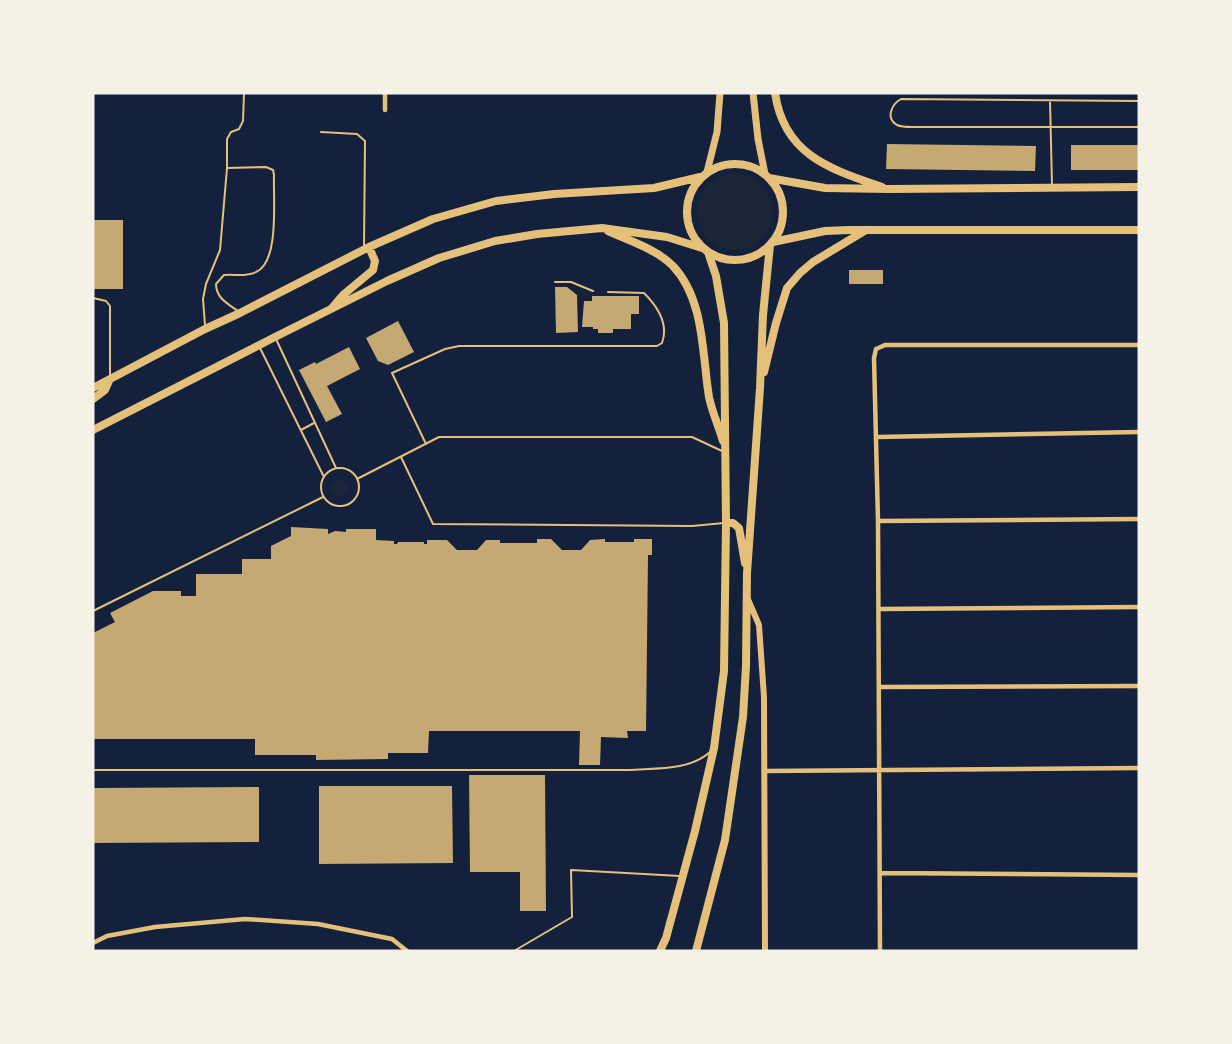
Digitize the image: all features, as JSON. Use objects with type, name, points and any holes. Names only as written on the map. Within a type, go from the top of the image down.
[{"type":"main road","points":[[660,951],[695,831],[714,748],[724,671],[726,523],[724,323],[716,276],[705,250],[690,231],[686,208],[688,197],[703,175],[717,132],[720,93]]},
{"type":"main road","points":[[93,430],[387,281],[440,258],[495,241],[537,234],[602,228],[667,237],[721,258],[734,260],[759,253],[771,243],[781,227],[783,214],[780,195],[767,176],[758,139],[753,93]]},
{"type":"main road","points":[[775,93],[787,129],[804,151],[825,166],[889,189]]},
{"type":"main road","points":[[93,388],[205,328],[240,313],[366,249],[433,219],[496,201],[554,194],[654,188],[703,175],[718,166],[730,164],[754,167],[767,176],[825,188],[1139,187]]},
{"type":"main road","points":[[602,228],[653,251],[673,267],[686,287],[697,313],[710,400],[725,449]]},
{"type":"main road","points":[[771,243],[825,231],[867,229],[1139,230]]},
{"type":"main road","points":[[760,388],[787,288],[813,262],[867,229]]},
{"type":"main road","points":[[696,951],[725,840],[743,717],[747,573],[763,315],[771,243]]},
{"type":"main road","points":[[330,310],[343,295],[373,270],[375,261],[366,249]]},
{"type":"main road","points":[[93,399],[105,390],[110,379]]},
{"type":"main road","points":[[726,523],[733,523],[739,528],[747,573]]},
{"type":"street","points":[[385,93],[385,110]]},
{"type":"street","points":[[880,951],[879,609],[874,358],[876,349],[885,345],[1139,345]]},
{"type":"street","points":[[877,436],[1139,432]]},
{"type":"street","points":[[878,521],[1139,519]]},
{"type":"street","points":[[746,595],[759,625],[766,771],[765,951]]},
{"type":"street","points":[[879,609],[1139,607]]},
{"type":"street","points":[[879,687],[1139,686]]},
{"type":"street","points":[[766,771],[1139,768]]},
{"type":"street","points":[[880,873],[1139,875]]},
{"type":"street","points":[[93,943],[107,936],[155,927],[245,919],[329,926],[392,939],[407,951]]},
{"type":"lane","points":[[205,328],[203,299],[206,284],[220,250],[227,168],[227,139],[231,132],[239,129],[243,121],[244,93]]},
{"type":"lane","points":[[1139,101],[901,99],[891,107],[893,122],[899,126],[912,128],[1139,127]]},
{"type":"lane","points":[[1050,101],[1052,188]]},
{"type":"lane","points":[[321,132],[357,134],[365,141],[366,249]]},
{"type":"lane","points":[[227,168],[266,167],[273,170],[274,175],[272,246],[265,266],[249,275],[224,275],[216,284],[216,291],[221,298],[240,313]]},
{"type":"lane","points":[[555,282],[571,282],[593,291]]},
{"type":"lane","points":[[426,444],[392,373],[429,355],[459,346],[657,345],[663,340],[659,310],[644,293],[608,292]]},
{"type":"lane","points":[[93,298],[106,301],[110,306],[110,379]]},
{"type":"lane","points":[[275,337],[336,468]]},
{"type":"lane","points":[[258,345],[324,477]]},
{"type":"lane","points":[[301,430],[315,423]]},
{"type":"lane","points":[[357,479],[440,437],[684,437],[699,439],[725,449]]},
{"type":"lane","points":[[401,457],[434,524],[706,525],[726,523]]},
{"type":"lane","points":[[336,468],[349,470],[357,479],[356,498],[346,505],[333,505],[323,497],[321,487],[324,477],[336,468]]},
{"type":"lane","points":[[93,611],[323,497]]},
{"type":"lane","points":[[93,770],[629,770],[686,765],[702,759],[714,748]]},
{"type":"lane","points":[[514,951],[572,917],[571,870],[683,876]]},
{"type":"shaded area","points":[[735,174],[750,177],[762,185],[770,197],[773,212],[770,227],[762,239],[750,247],[735,250],[720,247],[708,239],[700,227],[697,212],[700,197],[708,185],[720,177]]},
{"type":"shaded area","points":[[339,479],[345,482],[348,488],[345,494],[339,497],[333,494],[330,488],[333,482]]},
{"type":"building","points":[[887,144],[1036,146],[1035,171],[886,169]]},
{"type":"building","points":[[1071,145],[1139,145],[1139,170],[1071,170]]},
{"type":"building","points":[[93,220],[123,220],[123,289],[93,289]]},
{"type":"building","points":[[849,270],[883,270],[883,284],[849,284]]},
{"type":"building","points":[[555,287],[567,287],[577,295],[578,332],[556,333]]},
{"type":"building","points":[[592,296],[639,296],[639,314],[631,314],[631,329],[613,329],[613,333],[598,333],[598,329],[593,329],[593,327],[582,327],[584,301],[592,301]]},
{"type":"building","points":[[398,321],[414,352],[388,365],[378,361],[366,338]]},
{"type":"building","points":[[349,347],[360,369],[327,386],[342,414],[326,422],[299,370]]},
{"type":"building","points":[[291,527],[328,529],[328,534],[335,531],[346,532],[346,529],[376,529],[376,540],[394,541],[394,544],[424,542],[427,544],[427,540],[447,540],[457,550],[477,550],[486,540],[500,540],[500,543],[537,543],[537,539],[551,539],[562,550],[581,550],[590,540],[634,542],[634,539],[652,539],[652,555],[648,555],[646,731],[627,731],[628,738],[601,737],[600,765],[579,765],[580,731],[429,731],[428,753],[388,753],[388,759],[316,760],[316,755],[255,755],[255,739],[93,739],[93,633],[115,622],[110,613],[153,591],[181,591],[181,596],[196,596],[196,574],[242,574],[242,559],[271,559],[271,546],[291,536]]},
{"type":"building","points":[[469,775],[545,775],[546,911],[520,911],[520,872],[470,872]]},
{"type":"building","points":[[319,786],[452,786],[453,863],[319,864]]},
{"type":"building","points":[[259,787],[259,842],[93,843],[93,788]]}]
